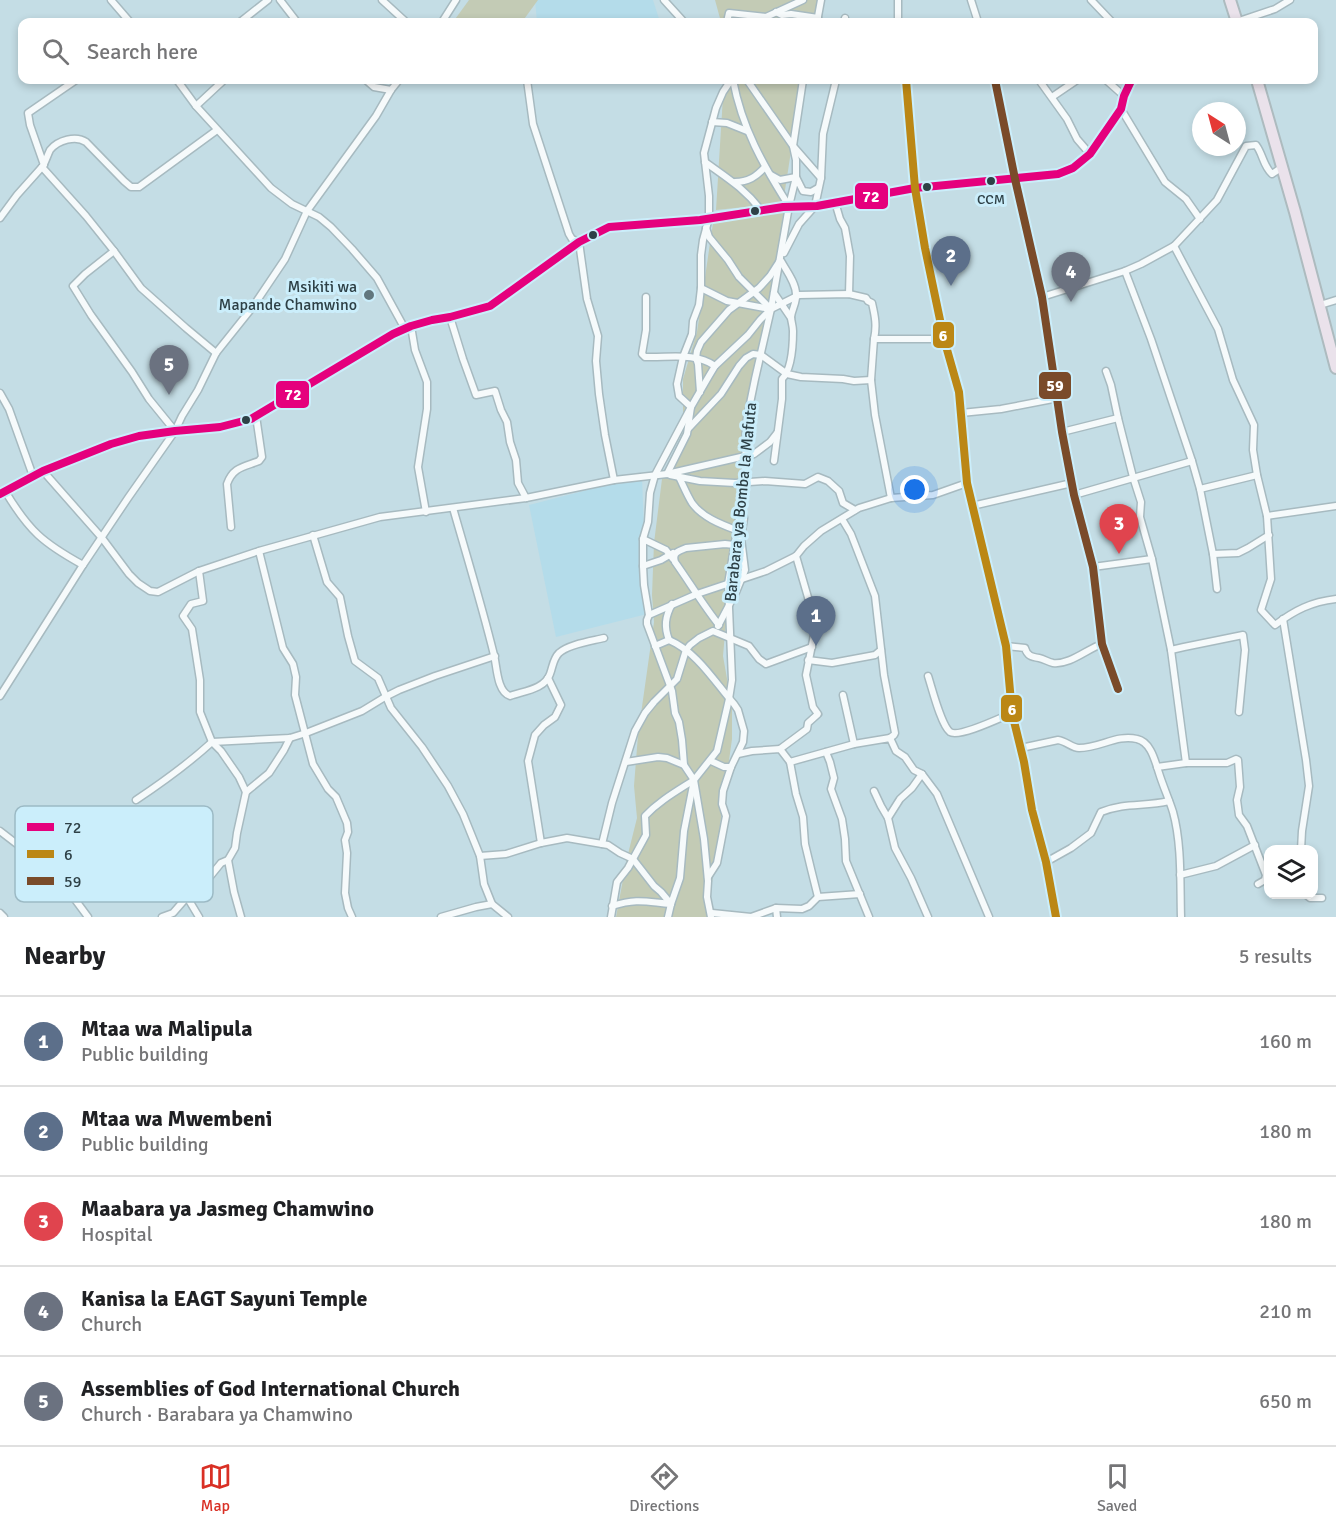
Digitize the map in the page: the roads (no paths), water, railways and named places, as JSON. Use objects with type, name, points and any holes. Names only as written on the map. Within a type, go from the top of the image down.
[{"type":"highway","points":[[1230,0],[1235,18]]},
{"type":"highway","points":[[1258,84],[1336,368]]},
{"type":"street","points":[[111,0],[127,18]]},
{"type":"street","points":[[245,18],[268,0]]},
{"type":"street","points":[[280,0],[294,18]]},
{"type":"street","points":[[382,0],[402,18]]},
{"type":"street","points":[[445,18],[456,0]]},
{"type":"street","points":[[664,0],[680,18]]},
{"type":"street","points":[[728,18],[729,13],[766,17],[803,0]]},
{"type":"street","points":[[817,18],[821,0]]},
{"type":"street","points":[[898,0],[898,18]]},
{"type":"street","points":[[971,0],[977,18]]},
{"type":"street","points":[[1091,0],[1108,18]]},
{"type":"street","points":[[1248,18],[1275,9],[1290,0]]},
{"type":"street","points":[[779,13],[808,18]]},
{"type":"street","points":[[779,13],[781,18]]},
{"type":"street","points":[[70,84],[28,113],[43,166],[87,216],[141,288],[216,353]]},
{"type":"street","points":[[180,84],[217,130],[271,188],[292,204],[331,227],[377,279],[408,327],[427,382],[427,409],[418,467],[426,512]]},
{"type":"street","points":[[196,106],[220,84]]},
{"type":"street","points":[[371,84],[374,87],[391,90]]},
{"type":"street","points":[[0,696],[83,566],[175,431],[216,353],[252,308],[285,259],[307,211],[376,116],[396,84]]},
{"type":"street","points":[[528,84],[533,124],[569,234],[579,242]]},
{"type":"street","points":[[691,406],[679,396],[677,384],[683,357],[692,334],[701,288],[701,255],[709,218],[704,153],[712,122],[723,93],[729,84]]},
{"type":"street","points":[[733,84],[747,131],[766,170],[789,206]]},
{"type":"street","points":[[735,91],[739,85],[744,84]]},
{"type":"street","points":[[750,84],[793,146],[820,178]]},
{"type":"street","name":"Barabara ya Bomba la Mafuta","points":[[694,780],[717,751],[732,680],[728,584],[745,483],[746,423],[796,177],[793,146],[801,84]]},
{"type":"street","points":[[700,393],[696,358],[701,342],[729,310],[770,276],[799,224],[814,206],[820,178],[823,134],[835,84]]},
{"type":"street","points":[[906,84],[915,188],[944,339],[959,392],[967,483],[1006,646],[1012,713],[1032,810],[1046,862],[1056,917]]},
{"type":"street","points":[[996,84],[1042,297],[1062,432],[1074,495],[1093,567],[1102,644],[1118,689]]},
{"type":"street","points":[[1042,84],[1067,119],[1077,139],[1090,154]]},
{"type":"street","points":[[1052,97],[1071,84]]},
{"type":"street","points":[[1111,84],[1125,96]]},
{"type":"street","points":[[83,566],[34,532],[3,493],[43,471],[111,444],[139,436],[220,427],[256,416],[393,334],[432,320],[490,306],[579,242],[609,227],[709,218],[789,206],[814,206],[915,188],[1058,174],[1073,168],[1090,154],[1121,109],[1131,84]]},
{"type":"street","points":[[1121,109],[1165,182],[1186,199],[1200,219]]},
{"type":"street","points":[[712,122],[727,123],[747,131]]},
{"type":"street","points":[[0,218],[43,166],[50,150],[61,142],[72,138],[81,139],[131,187],[139,187],[217,130]]},
{"type":"street","points":[[1042,297],[1125,271],[1174,246],[1217,200],[1246,146],[1256,146],[1268,171],[1272,174],[1281,168]]},
{"type":"street","points":[[705,162],[734,182],[752,198],[761,210]]},
{"type":"street","points":[[766,170],[780,180],[796,177],[803,191],[811,192],[818,188]]},
{"type":"street","points":[[734,182],[744,182],[766,170]]},
{"type":"street","points":[[835,202],[845,228],[850,256],[849,294]]},
{"type":"street","points":[[706,228],[709,237],[739,277],[771,309]]},
{"type":"street","points":[[579,242],[587,299],[598,336],[596,362],[599,394],[614,480]]},
{"type":"street","points":[[1174,246],[1218,329],[1233,380],[1254,425],[1253,450],[1267,516],[1271,579],[1261,610],[1275,625],[1303,607],[1319,601],[1336,599]]},
{"type":"street","points":[[114,250],[73,286],[149,399],[175,431]]},
{"type":"street","points":[[774,461],[782,399],[782,379],[787,374],[792,352],[791,318],[796,296],[790,277],[780,260]]},
{"type":"street","points":[[1125,271],[1151,339],[1192,461],[1214,554],[1217,589]]},
{"type":"street","points":[[701,288],[727,301],[771,309]]},
{"type":"street","points":[[774,293],[791,318]]},
{"type":"street","points":[[650,615],[644,585],[643,539],[655,475],[715,366],[748,335],[771,309],[796,296],[849,294],[866,297],[872,303],[876,316],[876,332],[871,380],[875,415],[891,498]]},
{"type":"street","points":[[646,297],[646,330],[642,354],[645,357],[696,358],[707,360],[715,366]]},
{"type":"street","points":[[1320,305],[1336,300]]},
{"type":"street","points":[[450,317],[476,395],[495,392],[507,422],[516,460],[518,483],[526,498]]},
{"type":"street","points":[[874,339],[944,339]]},
{"type":"street","points":[[688,429],[721,394],[739,366],[753,354],[761,355],[787,374],[827,379],[843,378],[854,381],[871,380]]},
{"type":"street","points":[[1106,371],[1112,386],[1118,418],[1141,502],[1140,517],[1152,559],[1171,650],[1186,763]]},
{"type":"street","points":[[0,393],[9,409],[33,476]]},
{"type":"street","points":[[961,413],[1001,409],[1058,398]]},
{"type":"street","points":[[667,474],[688,429],[691,406]]},
{"type":"street","points":[[231,526],[227,484],[229,477],[234,471],[259,461],[262,457],[256,416]]},
{"type":"street","points":[[1062,432],[1118,418]]},
{"type":"street","points":[[43,471],[102,538],[129,574],[150,591],[158,592],[199,571],[259,551],[380,517],[526,498],[614,480],[667,474],[754,454],[777,433]]},
{"type":"street","points":[[1074,495],[1192,461]]},
{"type":"street","points":[[667,474],[700,481],[745,483],[765,481],[805,484],[818,477],[828,481],[839,491],[843,503],[855,510]]},
{"type":"street","points":[[1200,489],[1257,475]]},
{"type":"street","points":[[679,477],[699,511],[715,522],[736,530]]},
{"type":"street","points":[[860,894],[818,897],[809,906],[801,909],[776,908],[751,917],[712,915],[706,897],[704,839],[694,780],[684,765],[682,740],[672,691],[647,620],[650,615],[672,604],[766,571],[796,556],[821,531],[855,510],[891,498],[933,495],[967,483]]},
{"type":"street","points":[[972,506],[1072,483]]},
{"type":"street","points":[[602,844],[612,803],[635,731],[654,702],[677,679],[686,650],[719,625],[745,570],[741,538],[744,518],[741,503]]},
{"type":"street","points":[[1267,516],[1336,506]]},
{"type":"street","points":[[453,508],[495,656],[500,683],[507,695],[540,687],[549,678],[557,654],[565,648],[604,638]]},
{"type":"street","points":[[790,762],[854,744],[890,738],[895,733],[884,675],[875,596],[851,534],[842,519]]},
{"type":"street","points":[[313,535],[327,582],[340,597],[355,661],[378,678],[391,708],[422,747],[448,786],[463,813],[480,856],[484,884],[492,904],[508,917]]},
{"type":"street","points":[[1214,554],[1238,553],[1269,535]]},
{"type":"street","points":[[643,539],[670,554],[719,625]]},
{"type":"street","points":[[643,566],[661,560],[679,550],[725,544],[734,545]]},
{"type":"street","points":[[675,562],[673,557],[679,550]]},
{"type":"street","points":[[259,551],[283,648],[293,664],[296,695],[314,764],[328,789],[336,797],[347,823],[345,893],[352,917]]},
{"type":"street","points":[[738,754],[780,749],[807,729],[808,723],[818,714],[813,707],[806,675],[816,625],[796,556]]},
{"type":"street","points":[[1093,567],[1152,559]]},
{"type":"street","points":[[199,571],[203,601],[191,604],[183,616],[192,629],[200,680],[200,712],[212,742],[239,777],[246,792],[235,848],[228,860],[221,863],[213,873]]},
{"type":"street","points":[[672,604],[666,618],[665,629],[669,640],[680,645],[697,659],[738,710],[744,731],[743,742],[731,767],[721,798],[726,816],[717,863],[707,878]]},
{"type":"street","points":[[1283,619],[1309,786],[1301,845]]},
{"type":"street","points":[[713,631],[749,645],[759,659],[766,664],[812,647]]},
{"type":"street","points":[[1171,650],[1244,635],[1245,650],[1239,712]]},
{"type":"street","points":[[655,646],[669,640]]},
{"type":"street","points":[[1006,646],[1025,648],[1031,657],[1061,663],[1102,644]]},
{"type":"street","points":[[808,660],[832,663],[875,655],[881,650]]},
{"type":"street","points":[[136,800],[163,782],[212,742],[290,738],[362,711],[385,697],[435,676],[495,656]]},
{"type":"street","points":[[928,676],[940,714],[949,731],[955,733],[984,726],[1012,713]]},
{"type":"street","points":[[541,843],[528,761],[535,735],[555,717],[561,705],[549,678]]},
{"type":"street","points":[[843,695],[854,744]]},
{"type":"street","points":[[246,792],[269,773],[290,738]]},
{"type":"street","points":[[890,738],[896,751],[905,757],[914,770],[922,774],[937,794],[989,917]]},
{"type":"street","points":[[1021,748],[1058,740],[1076,748],[1095,746],[1117,738],[1137,739],[1144,742],[1150,749],[1173,812],[1178,840],[1181,917]]},
{"type":"street","points":[[780,749],[790,762],[803,817],[810,869],[818,897]]},
{"type":"street","points":[[826,752],[834,778],[831,789],[842,819],[846,861],[869,917]]},
{"type":"street","points":[[626,762],[667,758],[684,765]]},
{"type":"street","points":[[1157,767],[1186,763],[1227,763],[1236,759],[1240,787],[1237,800],[1239,815],[1247,826],[1266,875],[1265,880],[1258,884]]},
{"type":"street","points":[[711,760],[731,767]]},
{"type":"street","points":[[888,818],[900,799],[922,774]]},
{"type":"street","points":[[668,917],[680,878],[681,853],[694,780]]},
{"type":"street","points":[[611,917],[618,882],[646,835],[645,816],[666,797],[694,780]]},
{"type":"street","points":[[874,791],[888,818],[895,848],[928,917]]},
{"type":"street","points":[[1046,862],[1091,833],[1101,813],[1125,805],[1168,801]]},
{"type":"street","points":[[687,814],[694,809],[699,812]]},
{"type":"street","points":[[0,831],[15,843]]},
{"type":"street","points":[[480,856],[506,854],[567,838],[608,845],[633,859],[671,904]]},
{"type":"street","points":[[1180,875],[1216,866],[1255,845]]},
{"type":"street","points":[[228,860],[241,917]]},
{"type":"street","points":[[612,906],[634,900],[671,904]]},
{"type":"street","points":[[77,902],[88,917]]},
{"type":"street","points":[[162,917],[173,913],[183,902]]},
{"type":"street","points":[[190,902],[199,917]]},
{"type":"street","points":[[441,917],[492,904]]},
{"type":"street","points":[[776,908],[777,917]]},
{"type":"street","points":[[0,914],[4,917]]},
{"type":"place","name":"CCM","points":[[991,181]]},
{"type":"place","name":"Mtaa wa Mwembeni","points":[[951,286]]},
{"type":"place","name":"Msikiti wa Mapande Chamwino","points":[[369,295]]},
{"type":"place","name":"Kanisa la EAGT Sayuni Temple","points":[[1071,302]]},
{"type":"place","name":"Assemblies of God International Church","points":[[169,395]]},
{"type":"place","name":"Maabara ya Jasmeg Chamwino","points":[[1119,554]]},
{"type":"place","name":"Mtaa wa Malipula","points":[[816,646]]}]
